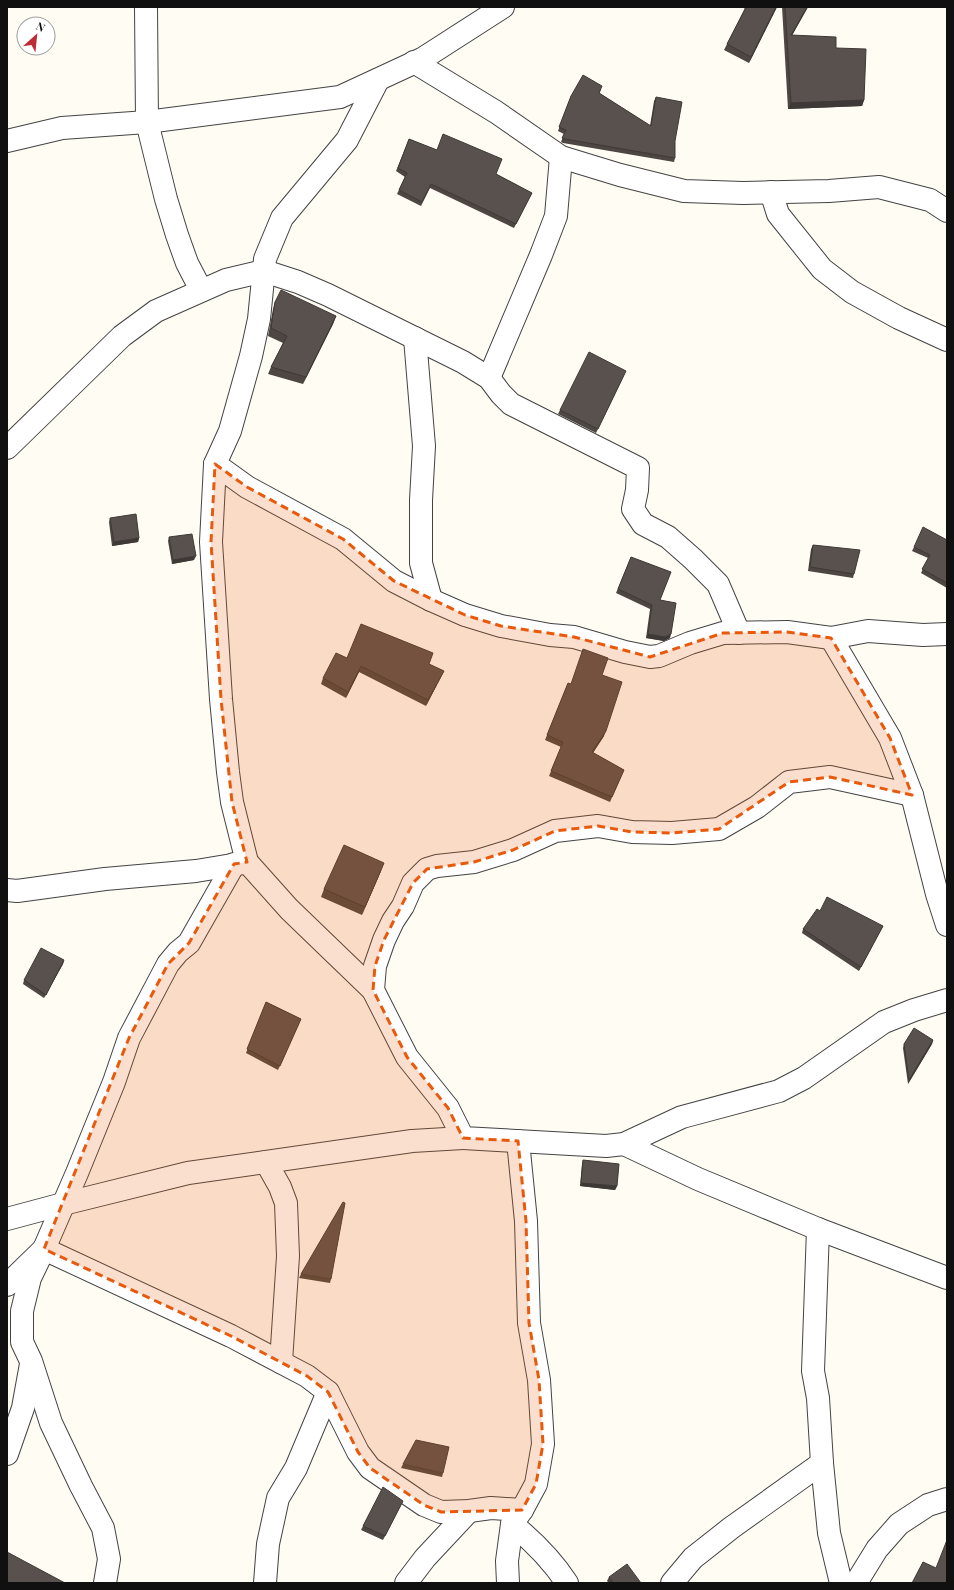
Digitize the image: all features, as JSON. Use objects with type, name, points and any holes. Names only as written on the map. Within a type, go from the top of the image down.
[{"type":"street","points":[[146,7],[147,122],[166,199],[177,235],[187,263],[201,290]]},
{"type":"street","points":[[7,141],[62,128],[147,122],[340,97],[422,59],[503,7]]},
{"type":"street","points":[[414,62],[496,112],[561,156],[620,175],[684,191],[742,193],[879,187],[930,200],[947,210]]},
{"type":"street","points":[[378,80],[347,140],[282,218],[265,259],[259,319],[251,356],[230,431],[215,464],[212,542],[223,718],[232,802],[241,863],[373,990],[407,1057],[448,1108],[464,1138]]},
{"type":"street","points":[[489,378],[556,216],[561,156]]},
{"type":"street","points":[[771,192],[778,214],[822,269],[852,292],[899,318],[947,340]]},
{"type":"street","points":[[7,448],[122,336],[156,311],[226,280],[264,271],[298,282],[328,295],[463,362],[489,378],[511,404],[638,468],[637,490],[633,509],[643,524],[668,537],[718,584],[739,633]]},
{"type":"street","points":[[414,338],[424,446],[421,500],[421,562],[431,600]]},
{"type":"street","points":[[215,464],[247,487],[343,538],[394,581],[465,615],[501,626],[550,635],[574,636],[625,652],[650,656],[658,656],[690,643],[724,634],[787,632],[831,638],[868,631],[923,635],[947,634]]},
{"type":"street","points":[[831,638],[890,738],[912,795],[937,894],[947,925]]},
{"type":"street","points":[[373,990],[375,966],[384,940],[393,920],[403,906],[413,883],[427,869],[437,866],[474,862],[512,850],[555,830],[598,826],[632,832],[666,833],[719,829],[757,806],[789,782],[830,777],[912,795]]},
{"type":"street","points":[[7,890],[17,892],[105,878],[196,871],[241,863]]},
{"type":"street","points":[[105,1583],[109,1559],[103,1528],[50,1423],[32,1361],[22,1342],[22,1311],[30,1278],[64,1204],[114,1082],[130,1038],[158,980],[178,952],[189,943],[241,863]]},
{"type":"street","points":[[7,1219],[188,1173],[412,1141],[464,1138],[606,1146],[624,1144],[682,1117],[779,1091],[804,1078],[884,1022],[914,1010],[947,1000]]},
{"type":"street","points":[[508,1583],[507,1561],[517,1517],[536,1484],[543,1444],[539,1380],[529,1323],[526,1221],[518,1141]]},
{"type":"street","points":[[624,1144],[698,1179],[818,1229],[947,1278]]},
{"type":"street","points":[[266,1162],[280,1187],[286,1203],[288,1256],[281,1362]]},
{"type":"street","points":[[818,1229],[813,1371],[818,1398],[822,1463],[829,1533],[841,1583]]},
{"type":"street","points":[[44,1249],[231,1336],[307,1376],[328,1392],[358,1452],[370,1468],[424,1505],[441,1512],[469,1511],[491,1508],[517,1517],[567,1583]]},
{"type":"street","points":[[7,1285],[44,1249]]},
{"type":"street","points":[[7,1454],[23,1408],[32,1361]]},
{"type":"street","points":[[265,1583],[268,1544],[278,1498],[296,1468],[328,1392]]},
{"type":"street","points":[[672,1583],[693,1558],[731,1528],[822,1463]]},
{"type":"street","points":[[856,1583],[877,1549],[900,1524],[928,1505],[947,1499]]},
{"type":"street","points":[[406,1583],[424,1558],[469,1511]]},
{"type":"highlighted area","points":[[215,464],[247,487],[343,539],[394,581],[465,615],[501,626],[574,637],[650,657],[723,633],[787,632],[831,638],[890,738],[912,795],[830,777],[789,782],[719,829],[672,833],[632,832],[598,826],[555,831],[513,850],[474,862],[427,869],[413,883],[384,940],[375,966],[373,990],[407,1057],[448,1108],[463,1138],[518,1141],[526,1221],[529,1323],[539,1380],[543,1444],[536,1484],[522,1510],[441,1512],[424,1505],[370,1468],[358,1452],[328,1392],[307,1376],[231,1336],[44,1249],[129,1038],[168,964],[189,943],[234,864],[247,862],[232,802],[221,699],[211,542]]},
{"type":"building","points":[[746,7],[776,7],[751,57],[727,44]]},
{"type":"building","points":[[785,7],[807,7],[791,35],[836,37],[836,48],[866,49],[864,100],[791,103]]},
{"type":"building","points":[[583,75],[602,86],[599,93],[651,126],[656,97],[682,102],[675,141],[675,158],[562,138],[566,130],[559,127],[571,96]]},
{"type":"building","points":[[443,134],[502,159],[496,174],[532,193],[516,224],[431,184],[422,202],[399,190],[407,173],[398,168],[409,139],[437,150]]},
{"type":"building","points":[[281,290],[336,316],[306,377],[271,367],[287,336],[271,328],[275,302]]},
{"type":"building","points":[[589,352],[626,371],[598,429],[560,410]]},
{"type":"building","points":[[136,514],[139,538],[114,542],[110,518]]},
{"type":"building","points":[[923,527],[947,540],[947,583],[922,569],[930,555],[914,547]]},
{"type":"building","points":[[192,534],[196,556],[173,560],[169,537]]},
{"type":"building","points":[[813,545],[860,550],[854,574],[810,567]]},
{"type":"building","points":[[631,557],[671,572],[660,600],[676,603],[671,634],[665,637],[648,634],[652,605],[618,589]]},
{"type":"building","points":[[361,624],[433,653],[429,664],[444,671],[428,700],[361,666],[348,692],[323,678],[336,653],[347,658]]},
{"type":"building","points":[[583,649],[608,658],[602,675],[622,682],[606,731],[592,752],[624,770],[612,797],[551,771],[563,742],[547,735],[568,683],[571,684]]},
{"type":"building","points":[[344,845],[384,863],[365,907],[324,889]]},
{"type":"building","points":[[827,897],[883,926],[861,967],[803,929],[817,909],[820,911]]},
{"type":"building","points":[[41,948],[64,960],[46,995],[24,980]]},
{"type":"building","points":[[266,1002],[301,1019],[280,1066],[247,1049]]},
{"type":"building","points":[[914,1028],[933,1040],[909,1080],[904,1044]]},
{"type":"building","points":[[583,1160],[619,1164],[617,1186],[581,1183]]},
{"type":"building","points":[[343,1202],[345,1203],[331,1279],[301,1274]]},
{"type":"building","points":[[416,1440],[449,1447],[443,1473],[403,1464]]},
{"type":"building","points":[[383,1487],[403,1501],[385,1536],[363,1526]]},
{"type":"building","points":[[947,1540],[947,1583],[912,1583],[923,1562],[936,1568]]},
{"type":"building","points":[[7,1552],[65,1583],[7,1583]]},
{"type":"building","points":[[627,1564],[641,1583],[613,1583],[609,1577]]}]
